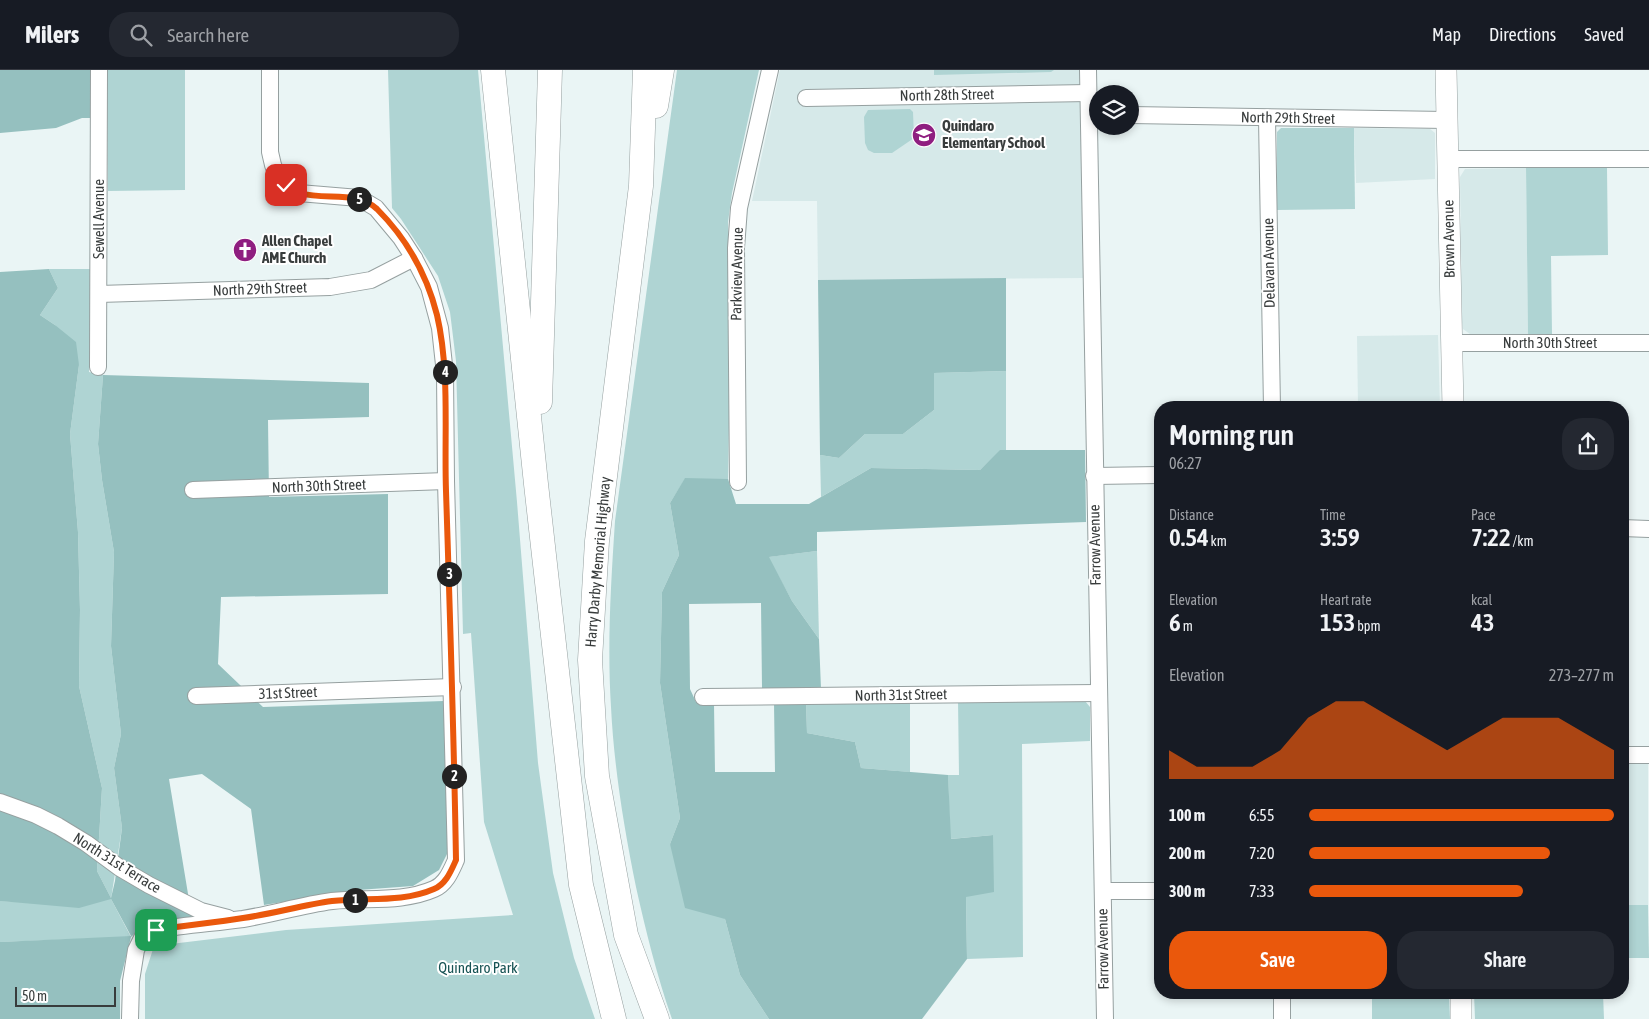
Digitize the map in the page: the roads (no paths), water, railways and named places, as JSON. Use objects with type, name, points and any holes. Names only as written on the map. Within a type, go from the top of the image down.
[{"type":"highway","points":[[493,70],[536,484],[581,885],[614,1019]]},
{"type":"highway","points":[[536,484],[550,70]]},
{"type":"highway","name":"Harry Darby Memorial Highway","points":[[644,70],[642,186],[596,542],[590,660],[599,786],[626,935],[656,1019]]},
{"type":"highway","points":[[642,186],[662,70]]},
{"type":"main road","name":"Brown Avenue","points":[[1446,70],[1453,401]]},
{"type":"main road","points":[[1461,999],[1461,1019]]},
{"type":"street","name":"Sewell Avenue","points":[[98,367],[99,70]]},
{"type":"street","points":[[130,1019],[131,981],[136,950],[143,936],[156,930],[235,919],[333,901],[396,898],[420,894],[436,888],[449,876],[456,860],[445,374],[438,320],[429,287],[414,258],[401,238],[376,208],[359,198],[299,193],[279,179],[270,152],[270,70]]},
{"type":"street","name":"Parkview Avenue","points":[[738,482],[736,248],[739,208],[770,70]]},
{"type":"street","name":"Farrow Avenue","points":[[1088,70],[1089,97]]},
{"type":"street","name":"North 28th Street","points":[[806,98],[1088,93]]},
{"type":"street","name":"North 29th Street","points":[[1139,115],[1446,120]]},
{"type":"street","name":"Delavan Avenue","points":[[1267,118],[1272,401]]},
{"type":"street","name":"Farrow Avenue","points":[[1093,135],[1094,476],[1104,1019]]},
{"type":"street","points":[[1447,159],[1649,159]]},
{"type":"street","name":"North 29th Street","points":[[99,294],[330,287],[371,280],[414,258]]},
{"type":"street","name":"North 30th Street","points":[[1451,343],[1649,343]]},
{"type":"street","points":[[1094,476],[1154,476]]},
{"type":"street","name":"North 30th Street","points":[[193,490],[446,480]]},
{"type":"street","points":[[1629,528],[1649,528]]},
{"type":"street","name":"31st Street","points":[[196,696],[452,687]]},
{"type":"street","name":"North 31st Street","points":[[704,697],[1098,693]]},
{"type":"street","points":[[1629,755],[1649,755]]},
{"type":"street","name":"North 31st Terrace","points":[[0,802],[36,814],[86,843],[120,868],[201,911],[235,919]]},
{"type":"street","points":[[1103,891],[1154,891]]},
{"type":"street","points":[[1282,999],[1282,1019]]},
{"type":"place","name":"Quindaro Elementary School","points":[[924,135]]},
{"type":"place","name":"Allen Chapel AME Church","points":[[245,250]]},
{"type":"park label","name":"Quindaro Park","points":[[478,968]]}]
